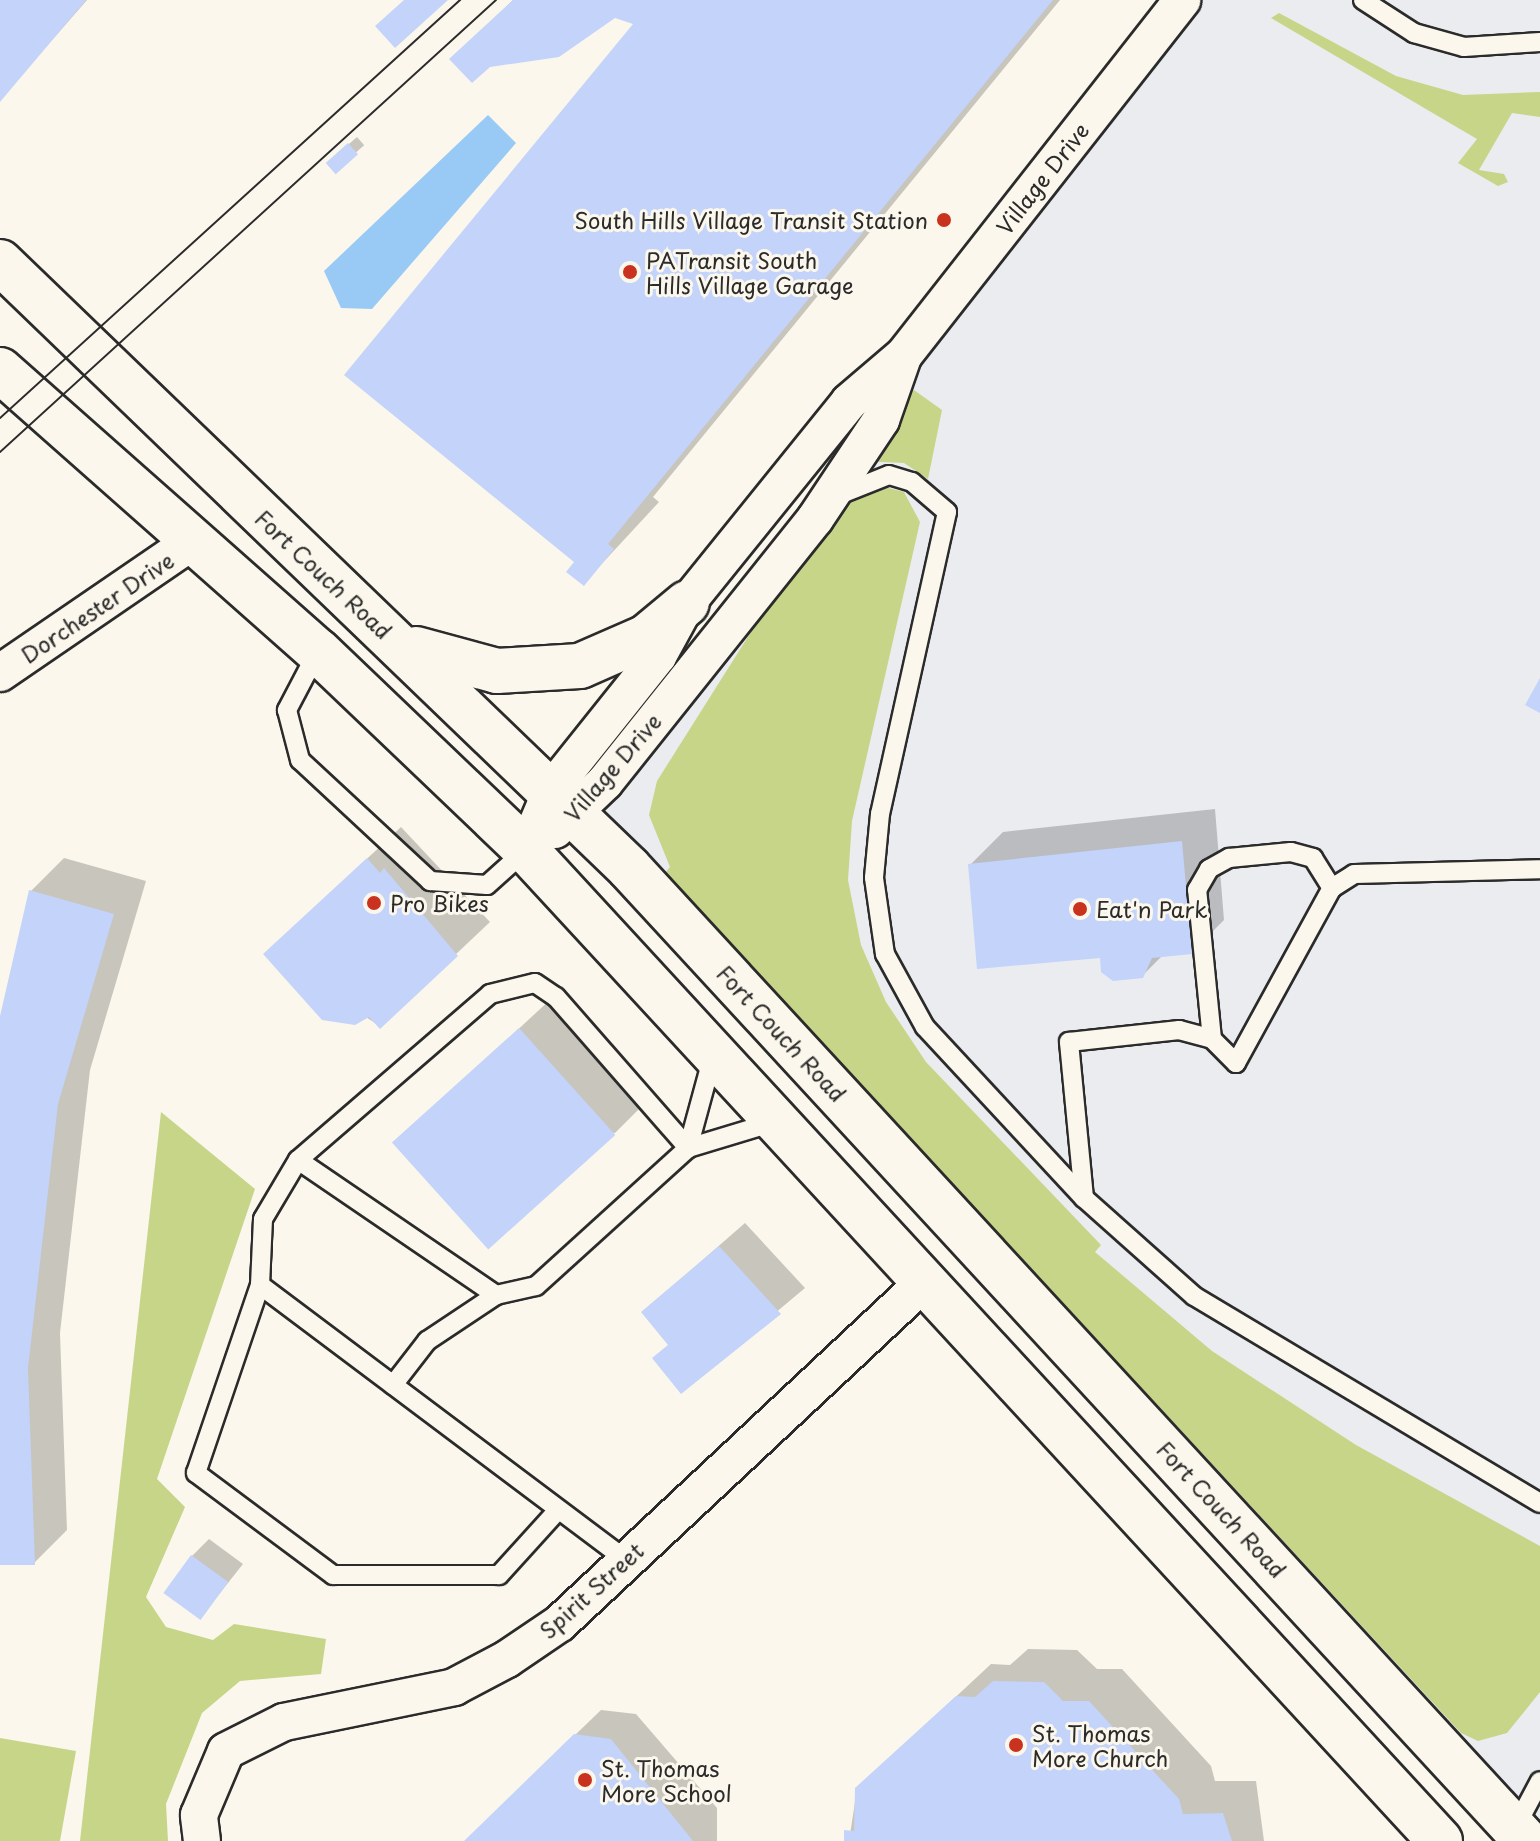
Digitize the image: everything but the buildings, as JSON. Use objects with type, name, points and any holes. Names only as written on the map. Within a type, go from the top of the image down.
[{"type":"street","name":"Village Drive","points":[[564,802],[658,656],[687,603],[849,402],[904,355],[1182,0]]},
{"type":"street","name":"Fort Couch Road","points":[[0,262],[564,802],[1518,1837]]},
{"type":"street","name":"Village Drive","points":[[526,850],[564,802],[815,519],[881,420],[904,355]]},
{"type":"street","points":[[0,370],[318,651],[526,850],[1440,1841]]},
{"type":"street","name":"Dorchester Drive","points":[[0,673],[194,540]]},
{"type":"street","points":[[393,638],[469,667],[555,671],[625,649],[687,603]]},
{"type":"street","name":"Spirit Street","points":[[202,1841],[199,1815],[226,1751],[284,1722],[454,1687],[560,1623],[924,1282]]},
{"type":"lane","points":[[1363,0],[1414,33],[1464,47],[1540,42]]},
{"type":"lane","points":[[815,519],[861,482],[889,475],[912,482],[947,512],[880,814],[874,878],[885,954],[925,1027],[1084,1198],[1194,1296],[1540,1503]]},
{"type":"lane","points":[[318,651],[287,710],[300,760],[430,881],[487,885],[526,850]]},
{"type":"lane","points":[[1212,1039],[1197,890],[1209,869],[1229,858],[1291,852],[1313,858],[1332,888]]},
{"type":"lane","points":[[1084,1198],[1069,1042],[1179,1030],[1212,1039],[1236,1063],[1332,888],[1354,874],[1540,869]]},
{"type":"lane","points":[[558,1510],[499,1575],[333,1575],[196,1473],[260,1285],[263,1219],[298,1160],[337,1124],[490,994],[535,983],[556,997],[688,1148]]},
{"type":"lane","points":[[688,1148],[714,1054]]},
{"type":"lane","points":[[393,1385],[427,1341],[496,1295],[536,1286],[688,1148],[777,1122]]},
{"type":"lane","points":[[298,1160],[496,1295]]},
{"type":"lane","points":[[260,1285],[626,1560]]},
{"type":"lane","points":[[1518,1837],[1540,1781]]},
{"type":"shaded area","points":[[1182,0],[1540,0],[1540,1841],[577,815],[708,652],[904,355]]},
{"type":"green space","points":[[1279,13],[1396,76],[1463,95],[1540,92],[1540,117],[1512,113],[1479,170],[1504,174],[1508,182],[1498,186],[1458,163],[1477,139],[1271,18]]},
{"type":"green space","points":[[914,390],[942,410],[928,479],[904,463],[858,461]]},
{"type":"green space","points":[[874,484],[904,492],[920,522],[852,821],[848,880],[861,945],[886,1002],[926,1062],[1101,1245],[1095,1252],[1212,1351],[1356,1445],[1540,1546],[1540,1692],[1507,1733],[1478,1741],[1461,1733],[665,873],[670,867],[649,815],[657,781],[751,632],[745,626],[845,500]]},
{"type":"green space","points":[[161,1112],[255,1189],[157,1479],[185,1507],[146,1597],[166,1627],[213,1640],[234,1624],[326,1639],[321,1674],[240,1681],[202,1713],[166,1804],[168,1841],[80,1841]]},
{"type":"green space","points":[[0,1738],[76,1751],[60,1841],[0,1841]]},
{"type":"water","points":[[488,115],[516,143],[372,309],[341,308],[324,271]]},
{"type":"tram line","points":[[0,418],[460,0]]},
{"type":"tram line","points":[[0,452],[496,0]]},
{"type":"place","name":"South Hills Village Transit Station","points":[[944,220]]},
{"type":"place","name":"PATransit South Hills Village Garage","points":[[630,272]]},
{"type":"place","name":"Pro Bikes","points":[[374,903]]},
{"type":"place","name":"Eat'n Park","points":[[1080,909]]},
{"type":"place","name":"St. Thomas More Church","points":[[1016,1745]]},
{"type":"place","name":"St. Thomas More School","points":[[585,1780]]}]
